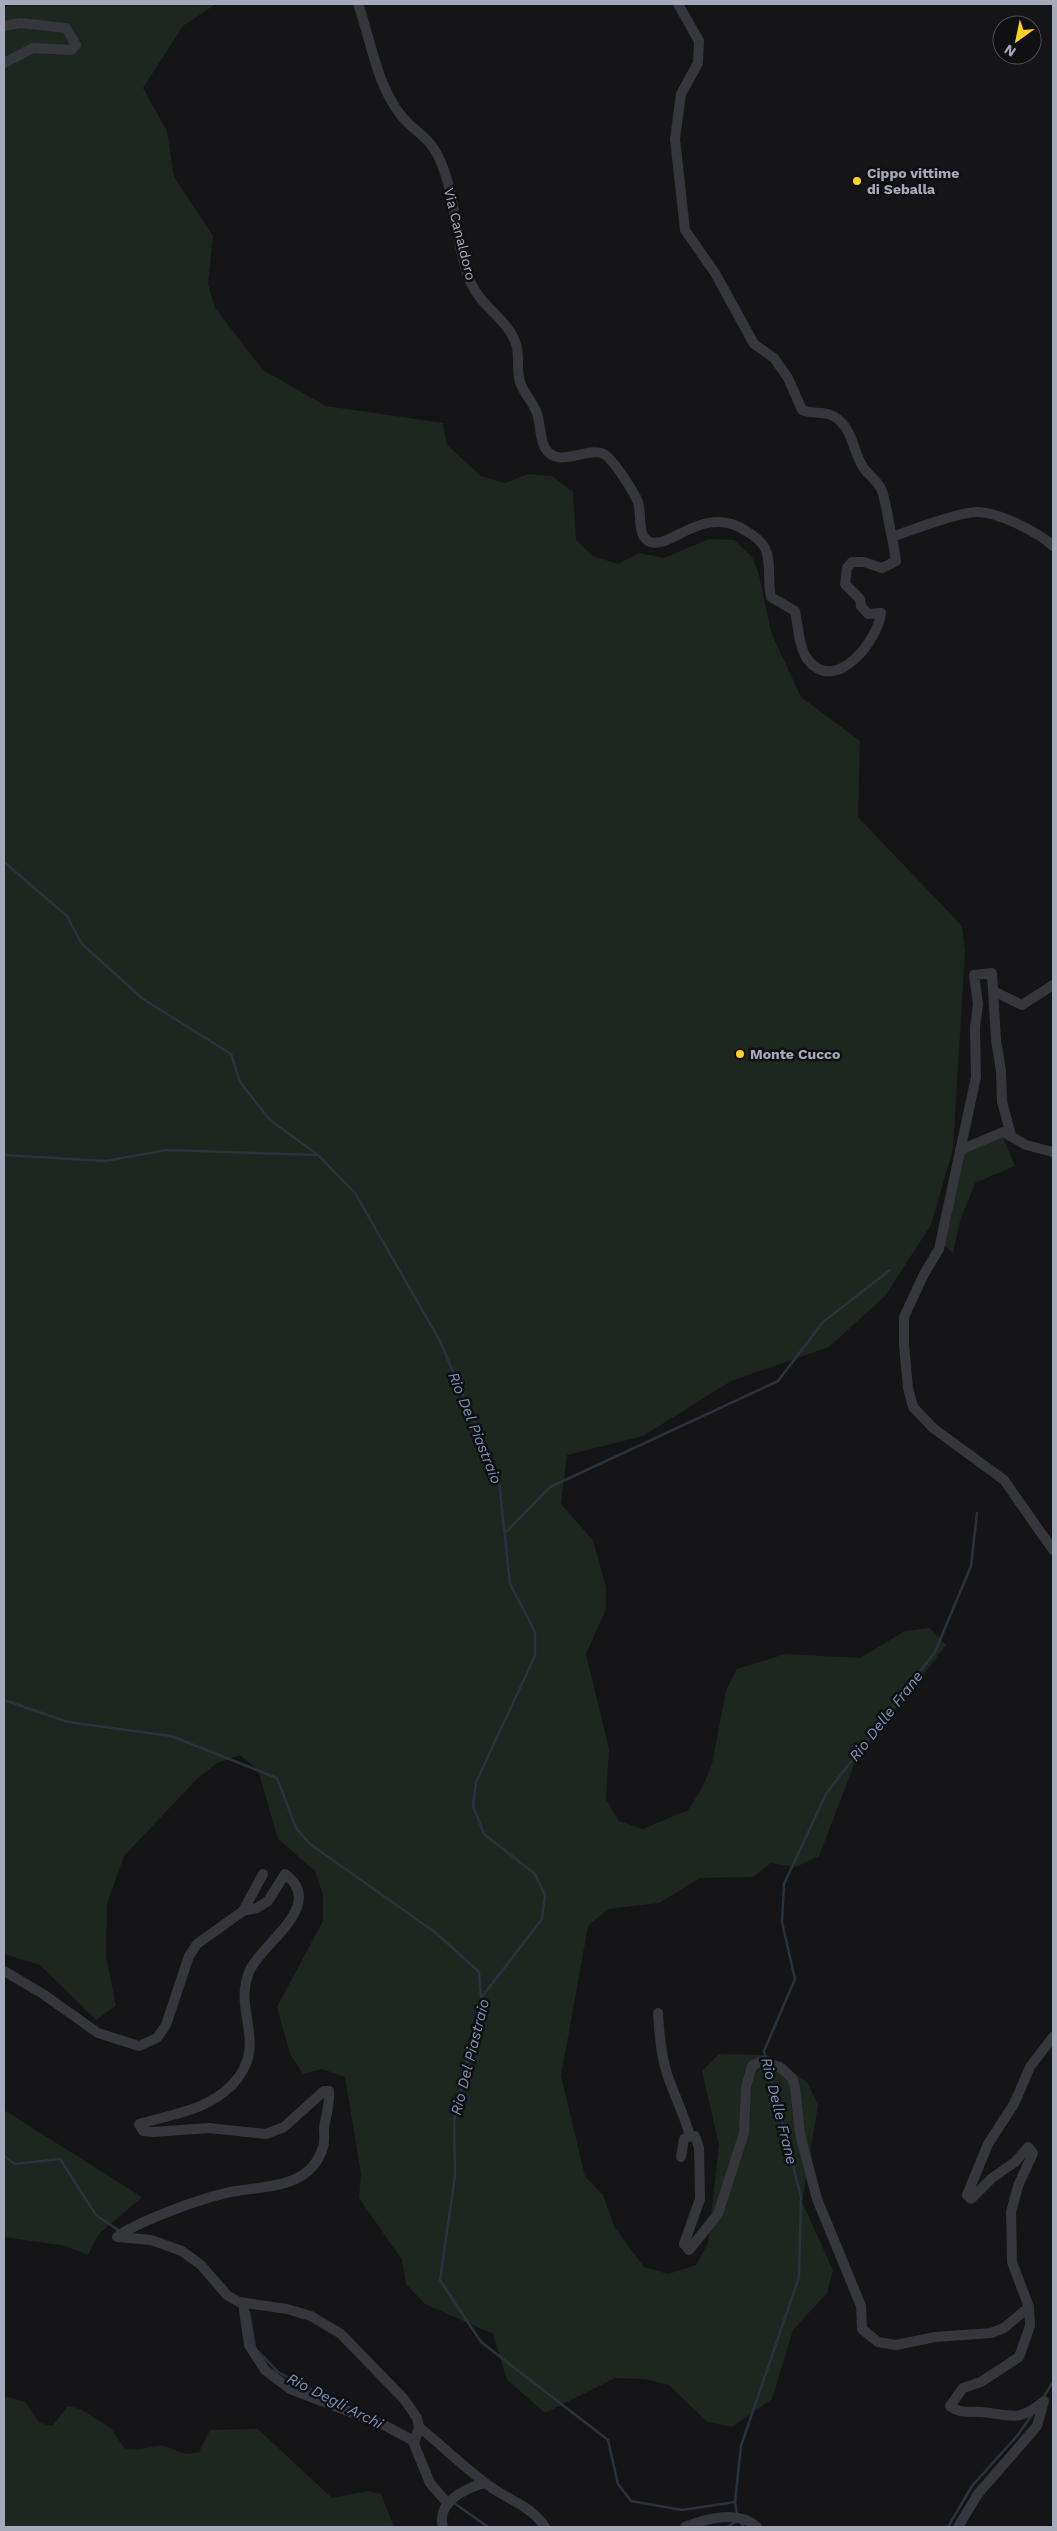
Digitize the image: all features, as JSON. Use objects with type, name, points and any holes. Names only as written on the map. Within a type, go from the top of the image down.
[{"type":"street","name":"Via Canaldoro","points":[[358,4],[385,88],[400,115],[427,137],[443,166],[471,284],[483,302],[508,329],[516,344],[519,381],[537,413],[545,449],[555,457],[565,458],[595,452],[606,455],[615,465],[637,502],[642,536],[649,542],[658,544],[705,522],[722,521],[739,526],[755,537],[764,547],[768,560],[768,587],[771,597],[795,611],[806,658],[822,672],[836,672],[844,668],[864,647],[880,624],[881,613],[868,614],[861,606],[860,599],[845,584],[847,568],[852,562],[864,562],[882,568],[896,561],[892,536]]},
{"type":"street","points":[[678,4],[699,41],[698,63],[681,94],[675,139],[685,230],[730,296],[744,328],[754,344],[774,358],[788,378],[802,410],[810,413],[821,412],[834,416],[845,426],[854,440],[862,465],[882,490],[892,536],[975,512],[990,514],[1020,526],[1053,546]]},
{"type":"street","points":[[4,26],[20,23],[66,28],[76,45],[71,50],[33,48],[4,63]]},
{"type":"street","points":[[1011,1135],[1002,1102],[992,973],[974,975],[978,1004],[975,1028],[976,1077],[939,1249],[924,1274],[904,1318],[904,1345],[908,1388],[914,1407],[933,1428],[1004,1480],[1053,1550]]},
{"type":"street","points":[[992,991],[1022,1005],[1053,985]]},
{"type":"street","points":[[960,1150],[1003,1132],[1026,1145],[1053,1152]]},
{"type":"street","points":[[243,1911],[263,1874]]},
{"type":"street","points":[[4,1971],[43,1994],[98,2033],[139,2046],[157,2038],[166,2025],[186,1964],[198,1944],[243,1911],[257,1908],[268,1901],[285,1874],[293,1880],[299,1892],[297,1905],[291,1920],[250,1968],[245,1982],[244,1998],[251,2054],[232,2085],[209,2102],[188,2112],[139,2124],[143,2131],[153,2132],[209,2128],[266,2134],[284,2127],[324,2092],[329,2091],[330,2100],[323,2147],[316,2162],[306,2174],[288,2183],[226,2193],[148,2221],[117,2237],[151,2240],[182,2251],[201,2265],[227,2295],[243,2303],[287,2309],[310,2316],[341,2334],[404,2399],[417,2418],[419,2427],[414,2441],[430,2483],[448,2504]]},
{"type":"street","points":[[658,2013],[659,2035],[667,2074],[682,2109],[690,2136]]},
{"type":"street","points":[[958,2527],[978,2494],[1037,2426],[1044,2401],[1033,2410],[1017,2416],[1003,2417],[982,2412],[957,2412],[950,2406],[963,2388],[981,2382],[1018,2357],[1030,2326],[1029,2307],[1012,2262],[1011,2212],[1018,2186],[1033,2153],[1028,2147],[1015,2162],[992,2178],[971,2199],[967,2195],[988,2144],[1014,2104],[1030,2067],[1053,2037]]},
{"type":"street","points":[[681,2157],[684,2139],[695,2136],[699,2148],[700,2199],[684,2244],[689,2250],[718,2214],[744,2133],[746,2087],[752,2066],[762,2061],[780,2067],[792,2078],[795,2088],[800,2134],[817,2199],[861,2306],[862,2329],[878,2342],[896,2345],[935,2337],[991,2333],[1004,2328],[1029,2307]]},
{"type":"street","points":[[243,2303],[249,2345],[265,2370],[290,2389],[382,2424],[414,2441]]},
{"type":"street","points":[[419,2427],[484,2483],[521,2504],[534,2514],[545,2527]]},
{"type":"street","points":[[443,2527],[441,2520],[448,2504],[463,2490],[484,2483]]},
{"type":"street","points":[[685,2527],[724,2516],[751,2522],[757,2527]]},
{"type":"shaded area","points":[[10,4],[216,4],[183,26],[143,88],[167,131],[174,177],[213,236],[208,284],[215,308],[263,370],[326,406],[443,423],[447,445],[481,476],[505,483],[528,474],[552,476],[573,492],[576,540],[593,556],[618,564],[639,553],[664,558],[709,539],[734,540],[752,557],[759,575],[771,632],[801,697],[860,741],[858,817],[962,926],[965,951],[953,1149],[931,1225],[885,1296],[829,1347],[731,1381],[643,1436],[567,1455],[561,1504],[593,1540],[606,1587],[606,1609],[586,1654],[609,1749],[606,1799],[619,1821],[643,1829],[688,1810],[702,1788],[712,1764],[726,1690],[737,1669],[785,1654],[860,1658],[905,1631],[930,1628],[946,1645],[854,1765],[819,1856],[796,1867],[771,1863],[753,1877],[700,1878],[659,1903],[608,1909],[588,1926],[561,2076],[585,2176],[603,2195],[615,2228],[644,2267],[668,2274],[696,2265],[708,2243],[719,2145],[702,2071],[719,2054],[767,2055],[807,2082],[818,2105],[802,2202],[833,2270],[827,2293],[793,2330],[772,2399],[732,2427],[707,2422],[669,2385],[645,2379],[615,2378],[545,2413],[507,2380],[493,2334],[425,2304],[406,2284],[402,2260],[359,2198],[361,2174],[345,2077],[322,2069],[303,2074],[290,2054],[277,2007],[323,1921],[323,1895],[315,1871],[278,1839],[258,1770],[240,1755],[217,1763],[197,1779],[124,1856],[107,1904],[106,1956],[116,2006],[96,2020],[40,1965],[4,1954],[4,8]]},
{"type":"shaded area","points":[[1002,1135],[1015,1166],[975,1183],[960,1221],[953,1253],[942,1243],[962,1154]]},
{"type":"shaded area","points":[[4,2110],[142,2197],[99,2234],[88,2255],[66,2246],[4,2237]]},
{"type":"shaded area","points":[[4,2396],[25,2402],[40,2423],[52,2426],[68,2406],[80,2409],[111,2428],[124,2448],[131,2449],[164,2446],[188,2454],[199,2452],[210,2430],[258,2429],[332,2498],[368,2491],[381,2494],[394,2527],[4,2527]]},
{"type":"waterway","name":"Rio Del Piastraio","points":[[4,862],[67,916],[82,944],[143,999],[231,1054],[240,1082],[270,1120],[318,1155],[355,1193],[440,1341],[499,1481],[510,1584],[535,1632],[535,1656],[476,1782],[473,1806],[484,1834],[535,1874],[545,1895],[542,1919],[481,1998],[454,2122],[455,2176],[440,2280],[481,2342],[608,2440],[618,2484],[631,2501],[682,2510],[735,2502]]},
{"type":"waterway","points":[[4,1155],[105,1161],[167,1150],[316,1155]]},
{"type":"waterway","points":[[505,1533],[550,1487],[778,1381],[823,1322],[890,1270]]},
{"type":"waterway","name":"Rio Delle Frane","points":[[766,2059],[764,2051],[795,1979],[782,1922],[784,1884],[826,1794],[935,1652],[971,1566],[977,1513]]},
{"type":"waterway","points":[[4,1700],[68,1722],[171,1736],[277,1778],[296,1828],[310,1844],[436,1933],[479,1972],[481,1997]]},
{"type":"waterway","name":"Rio Delle Frane","points":[[737,2515],[735,2502],[741,2446],[799,2277],[801,2197],[768,2067]]},
{"type":"waterway","name":"Rio Degli Archi","points":[[4,2156],[15,2164],[60,2159],[96,2215],[121,2232]]},
{"type":"waterway","name":"Rio Degli Archi","points":[[249,2312],[255,2347]]},
{"type":"waterway","name":"Rio Degli Archi","points":[[258,2351],[278,2372],[336,2402]]},
{"type":"waterway","points":[[1043,2398],[1053,2382]]},
{"type":"waterway","points":[[948,2527],[972,2486],[1017,2436],[1032,2415]]},
{"type":"waterway","name":"Rio Degli Archi","points":[[454,2503],[488,2527]]},
{"type":"waterway","name":"Rio Degli Archi","points":[[727,2527],[737,2521]]},
{"type":"waterway","points":[[740,2522],[744,2527]]},
{"type":"place","name":"Cippo vittime di Seballa","points":[[857,181]]},
{"type":"place","name":"Monte Cucco","points":[[740,1054]]}]
